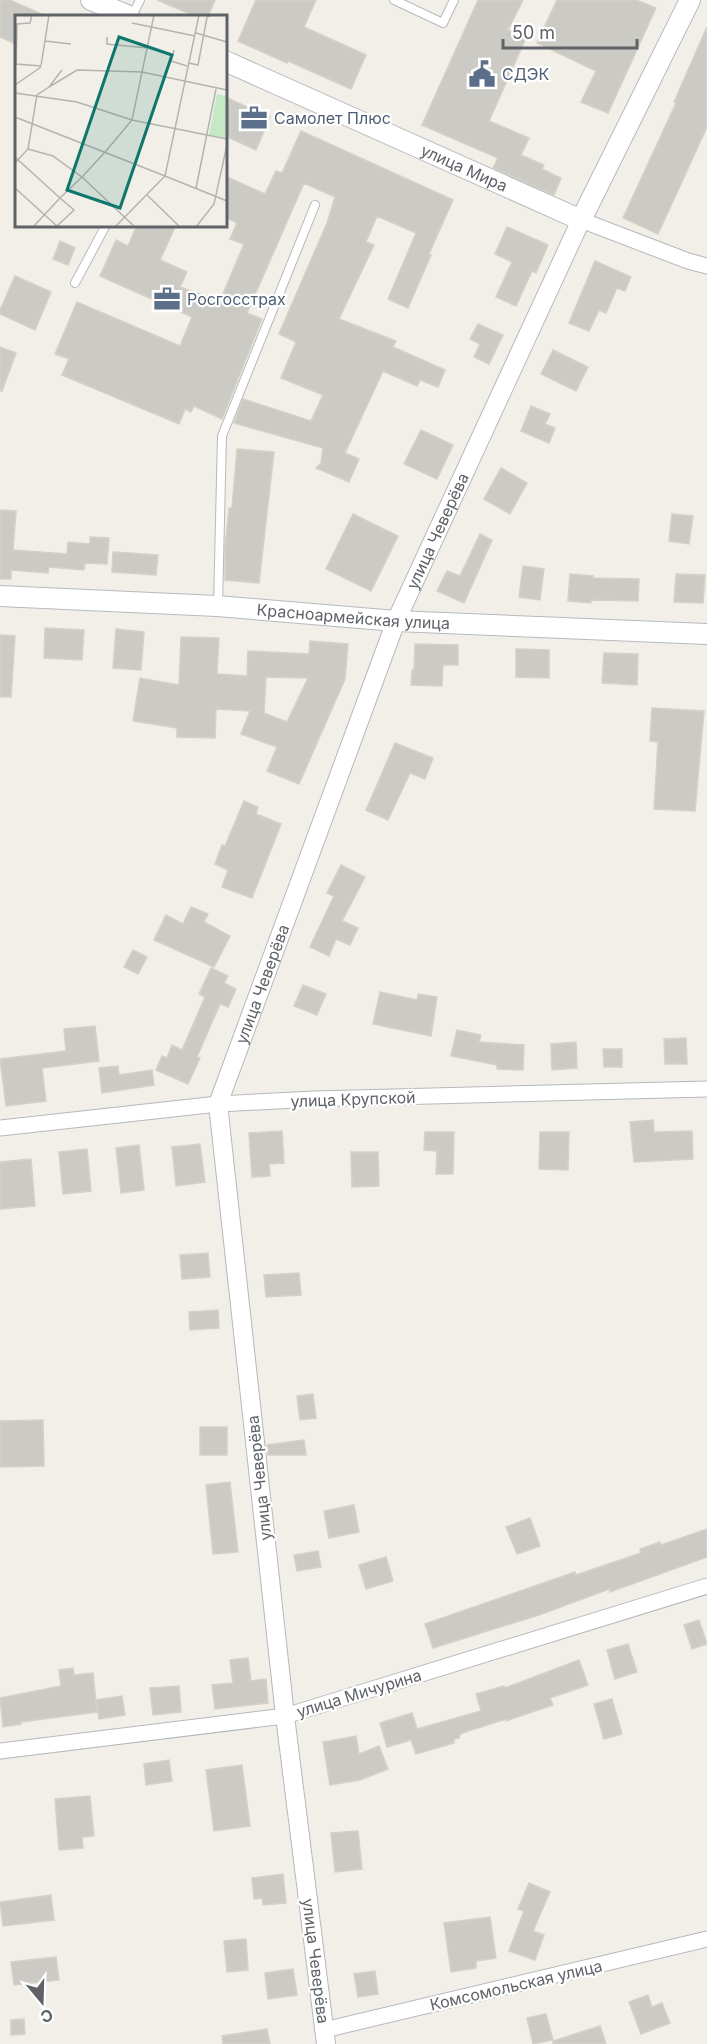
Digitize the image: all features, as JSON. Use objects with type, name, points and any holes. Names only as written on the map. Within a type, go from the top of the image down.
[{"type":"main road","points":[[91,0],[128,15]]},
{"type":"main road","name":"улица Чеверёва","points":[[581,220],[690,0]]},
{"type":"main road","name":"улица Мира","points":[[226,61],[581,220]]},
{"type":"main road","name":"Красноармейская улица","points":[[0,596],[218,606],[396,621],[707,634]]},
{"type":"street","name":"улица Мира","points":[[581,220],[688,261],[707,266]]},
{"type":"street","name":"улица Чеверёва","points":[[325,2037],[285,1716],[218,1104],[396,621],[581,220]]},
{"type":"street","name":"улица Крупской","points":[[0,1128],[218,1104],[314,1099],[707,1089]]},
{"type":"street","name":"улица Мичурина","points":[[0,1750],[285,1716],[707,1586]]},
{"type":"street","name":"Комсомольская улица","points":[[325,2037],[707,1939]]},
{"type":"lane","points":[[131,15],[140,0]]},
{"type":"lane","points":[[394,0],[443,23],[454,0]]},
{"type":"lane","points":[[218,606],[222,436],[315,205]]},
{"type":"lane","points":[[75,283],[105,226]]},
{"type":"building","points":[[0,0],[10,0],[44,15],[15,15],[15,44],[0,37]]},
{"type":"building","points":[[157,0],[215,0],[208,15],[193,15]]},
{"type":"building","points":[[256,0],[316,0],[304,27],[366,55],[351,89],[238,41]]},
{"type":"building","points":[[478,0],[523,0],[508,30],[526,38],[489,121],[529,138],[521,155],[544,165],[542,169],[561,178],[554,195],[493,168],[498,158],[422,125]]},
{"type":"building","points":[[557,0],[636,0],[656,8],[608,113],[581,102],[596,71],[537,43]]},
{"type":"building","points":[[707,27],[707,127],[658,234],[623,218],[676,103],[674,102]]},
{"type":"building","points":[[226,97],[270,117],[256,150],[226,136]]},
{"type":"building","points":[[301,131],[453,200],[408,308],[388,299],[416,233],[377,216],[366,242],[374,245],[339,319],[396,341],[393,347],[445,370],[438,387],[420,380],[417,386],[383,371],[345,453],[359,459],[349,482],[316,468],[321,463],[323,448],[234,423],[243,399],[311,421],[323,395],[281,378],[296,342],[279,334],[327,223],[335,197],[304,183],[247,313],[262,319],[222,419],[194,406],[191,412],[185,409],[179,424],[62,375],[69,359],[55,354],[77,302],[180,346],[192,317],[100,276],[116,240],[128,246],[137,226],[176,226],[160,260],[187,272],[180,287],[220,301],[244,244],[230,239],[237,223],[226,218],[226,176],[265,194],[276,171],[282,173]]},
{"type":"building","points":[[507,227],[548,245],[536,273],[532,271],[516,306],[496,297],[512,262],[495,254]]},
{"type":"building","points":[[60,241],[75,248],[68,265],[53,259]]},
{"type":"building","points":[[595,261],[631,277],[625,291],[617,288],[606,313],[599,310],[589,331],[569,323]]},
{"type":"building","points":[[15,276],[51,292],[35,330],[0,314]]},
{"type":"building","points":[[478,324],[503,335],[489,364],[474,357],[480,344],[470,339]]},
{"type":"building","points":[[0,347],[16,353],[2,391],[0,391]]},
{"type":"building","points":[[553,350],[588,367],[576,391],[541,374]]},
{"type":"building","points":[[531,406],[550,414],[545,424],[555,428],[549,443],[521,431]]},
{"type":"building","points":[[421,430],[453,445],[437,479],[404,464]]},
{"type":"building","points":[[237,449],[274,452],[259,583],[225,580],[225,547],[229,508],[232,508]]},
{"type":"building","points":[[501,468],[527,483],[510,514],[484,499]]},
{"type":"building","points":[[0,510],[16,511],[13,550],[67,554],[68,542],[90,544],[90,537],[109,538],[107,564],[85,563],[84,570],[49,567],[48,573],[11,570],[11,579],[0,579]]},
{"type":"building","points":[[353,514],[398,536],[371,591],[326,569]]},
{"type":"building","points":[[672,514],[693,516],[689,544],[669,541]]},
{"type":"building","points":[[480,534],[492,540],[464,603],[437,591],[447,571],[460,576]]},
{"type":"building","points":[[113,552],[158,555],[156,575],[112,572]]},
{"type":"building","points":[[523,566],[544,569],[540,600],[519,597]]},
{"type":"building","points":[[570,574],[593,576],[593,578],[639,579],[638,601],[591,600],[591,603],[568,601]]},
{"type":"building","points":[[676,574],[705,575],[703,603],[674,602]]},
{"type":"building","points":[[45,628],[84,630],[82,660],[44,658]]},
{"type":"building","points":[[116,629],[144,632],[141,670],[113,668]]},
{"type":"building","points":[[0,635],[15,636],[11,697],[0,697]]},
{"type":"building","points":[[181,637],[219,638],[217,674],[247,676],[248,651],[309,654],[310,641],[348,644],[345,679],[299,784],[267,771],[277,747],[241,734],[250,711],[216,709],[215,738],[177,737],[177,728],[133,721],[140,678],[179,685]],"holes":[[[266,677],[308,678],[287,722],[264,713]]]},
{"type":"building","points":[[415,644],[458,645],[458,665],[443,665],[442,686],[411,685]]},
{"type":"building","points":[[516,649],[549,650],[549,678],[516,677]]},
{"type":"building","points":[[604,653],[638,654],[637,685],[602,683]]},
{"type":"building","points":[[652,708],[704,711],[695,811],[654,809],[658,742],[650,741]]},
{"type":"building","points":[[395,743],[433,758],[425,779],[410,773],[388,820],[366,810]]},
{"type":"building","points":[[244,801],[258,807],[256,814],[281,824],[252,898],[222,887],[228,870],[215,864]]},
{"type":"building","points":[[341,865],[365,877],[342,921],[358,928],[350,945],[336,939],[329,956],[310,947],[334,896],[327,893]]},
{"type":"building","points":[[191,907],[208,914],[204,922],[230,936],[214,967],[154,940],[166,915],[183,924]]},
{"type":"building","points":[[133,950],[147,957],[138,974],[124,967]]},
{"type":"building","points":[[211,968],[228,976],[224,983],[236,989],[228,1007],[220,1004],[188,1084],[156,1070],[162,1056],[167,1058],[172,1045],[182,1050],[205,997],[199,994]]},
{"type":"building","points":[[303,985],[326,994],[317,1015],[294,1006]]},
{"type":"building","points":[[380,992],[417,1000],[418,994],[437,997],[431,1036],[373,1024]]},
{"type":"building","points":[[95,1026],[99,1061],[42,1068],[46,1101],[6,1106],[0,1059],[66,1051],[64,1029]]},
{"type":"building","points":[[457,1030],[481,1035],[479,1042],[524,1045],[523,1070],[497,1069],[497,1065],[451,1056]]},
{"type":"building","points":[[686,1038],[687,1064],[665,1064],[664,1039]]},
{"type":"building","points":[[576,1042],[577,1068],[552,1070],[551,1044]]},
{"type":"building","points":[[603,1049],[622,1049],[622,1067],[604,1067]]},
{"type":"building","points":[[118,1066],[119,1075],[152,1070],[154,1085],[102,1093],[99,1068]]},
{"type":"building","points":[[653,1120],[654,1132],[692,1131],[693,1159],[634,1162],[630,1122]]},
{"type":"building","points":[[282,1131],[284,1163],[269,1164],[270,1176],[252,1177],[249,1133]]},
{"type":"building","points":[[425,1132],[454,1132],[453,1174],[436,1174],[437,1151],[424,1150]]},
{"type":"building","points":[[540,1132],[569,1132],[568,1170],[539,1169]]},
{"type":"building","points":[[200,1144],[205,1182],[176,1186],[172,1147]]},
{"type":"building","points":[[139,1145],[144,1190],[121,1193],[116,1148]]},
{"type":"building","points":[[87,1149],[91,1191],[63,1194],[59,1152]]},
{"type":"building","points":[[351,1152],[378,1152],[379,1186],[352,1187]]},
{"type":"building","points":[[31,1159],[35,1206],[0,1209],[0,1162]]},
{"type":"building","points":[[208,1253],[210,1277],[182,1279],[180,1255]]},
{"type":"building","points":[[299,1273],[301,1295],[266,1297],[264,1275]]},
{"type":"building","points":[[218,1310],[219,1328],[190,1330],[189,1312]]},
{"type":"building","points":[[313,1394],[316,1418],[300,1420],[297,1396]]},
{"type":"building","points":[[43,1420],[44,1466],[0,1467],[0,1421]]},
{"type":"building","points":[[200,1427],[227,1427],[227,1455],[200,1455]]},
{"type":"building","points":[[304,1440],[306,1455],[268,1455],[267,1445]]},
{"type":"building","points":[[230,1482],[238,1552],[213,1554],[206,1485]]},
{"type":"building","points":[[354,1505],[359,1532],[329,1538],[324,1511]]},
{"type":"building","points":[[530,1518],[540,1546],[517,1554],[506,1527]]},
{"type":"building","points":[[707,1529],[707,1557],[610,1592],[609,1589],[539,1615],[433,1648],[425,1624],[575,1572],[576,1575],[641,1553],[640,1549],[660,1542],[661,1545]]},
{"type":"building","points":[[318,1551],[321,1567],[297,1571],[294,1555]]},
{"type":"building","points":[[386,1557],[393,1581],[366,1589],[359,1565]]},
{"type":"building","points":[[699,1620],[707,1644],[692,1649],[684,1625]]},
{"type":"building","points":[[628,1644],[637,1672],[615,1679],[607,1650]]},
{"type":"building","points":[[248,1658],[251,1681],[266,1679],[268,1703],[215,1709],[212,1685],[233,1683],[230,1660]]},
{"type":"building","points":[[579,1660],[588,1685],[550,1698],[553,1705],[468,1731],[454,1739],[454,1743],[416,1754],[411,1740],[387,1747],[380,1723],[412,1713],[417,1729],[481,1711],[476,1694],[504,1686],[505,1688]]},
{"type":"building","points":[[73,1668],[74,1675],[93,1673],[97,1712],[21,1722],[21,1724],[3,1727],[0,1698],[61,1686],[59,1670]]},
{"type":"building","points":[[179,1686],[181,1712],[153,1715],[150,1688]]},
{"type":"building","points":[[122,1696],[125,1715],[99,1719],[96,1700]]},
{"type":"building","points":[[612,1699],[622,1734],[604,1739],[594,1704]]},
{"type":"building","points":[[356,1736],[359,1754],[379,1746],[388,1769],[360,1780],[330,1785],[323,1742]]},
{"type":"building","points":[[169,1760],[172,1781],[146,1785],[144,1764]]},
{"type":"building","points":[[242,1765],[250,1826],[214,1831],[206,1770]]},
{"type":"building","points":[[90,1796],[94,1836],[82,1837],[83,1848],[59,1850],[55,1799]]},
{"type":"building","points":[[358,1831],[362,1869],[335,1872],[331,1833]]},
{"type":"building","points":[[283,1874],[286,1903],[263,1905],[262,1898],[254,1899],[252,1878]]},
{"type":"building","points":[[529,1883],[550,1892],[533,1931],[544,1935],[535,1960],[509,1951],[524,1911],[518,1909]]},
{"type":"building","points":[[51,1895],[54,1920],[3,1926],[0,1902]]},
{"type":"building","points":[[490,1917],[496,1958],[476,1961],[476,1968],[451,1972],[444,1923]]},
{"type":"building","points":[[246,1939],[248,1970],[227,1972],[224,1941]]},
{"type":"building","points":[[56,1957],[59,1980],[14,1985],[11,1962]]},
{"type":"building","points":[[293,1969],[297,1995],[268,1999],[265,1973]]},
{"type":"building","points":[[375,1971],[378,1994],[358,1997],[354,1974]]},
{"type":"building","points":[[648,1995],[652,2007],[662,2003],[670,2023],[641,2034],[629,2002]]},
{"type":"building","points":[[546,2014],[553,2040],[533,2044],[527,2018]]},
{"type":"building","points":[[24,2019],[25,2034],[11,2035],[11,2020]]},
{"type":"building","points":[[600,2026],[606,2044],[553,2044],[553,2041]]},
{"type":"building","points":[[267,2029],[270,2044],[223,2044],[222,2036]]},
{"type":"place","name":"СДЭК","points":[[482,74]]},
{"type":"place","name":"Самолет Плюс","points":[[254,118]]},
{"type":"place","name":"Росгосстрах","points":[[167,299]]}]
